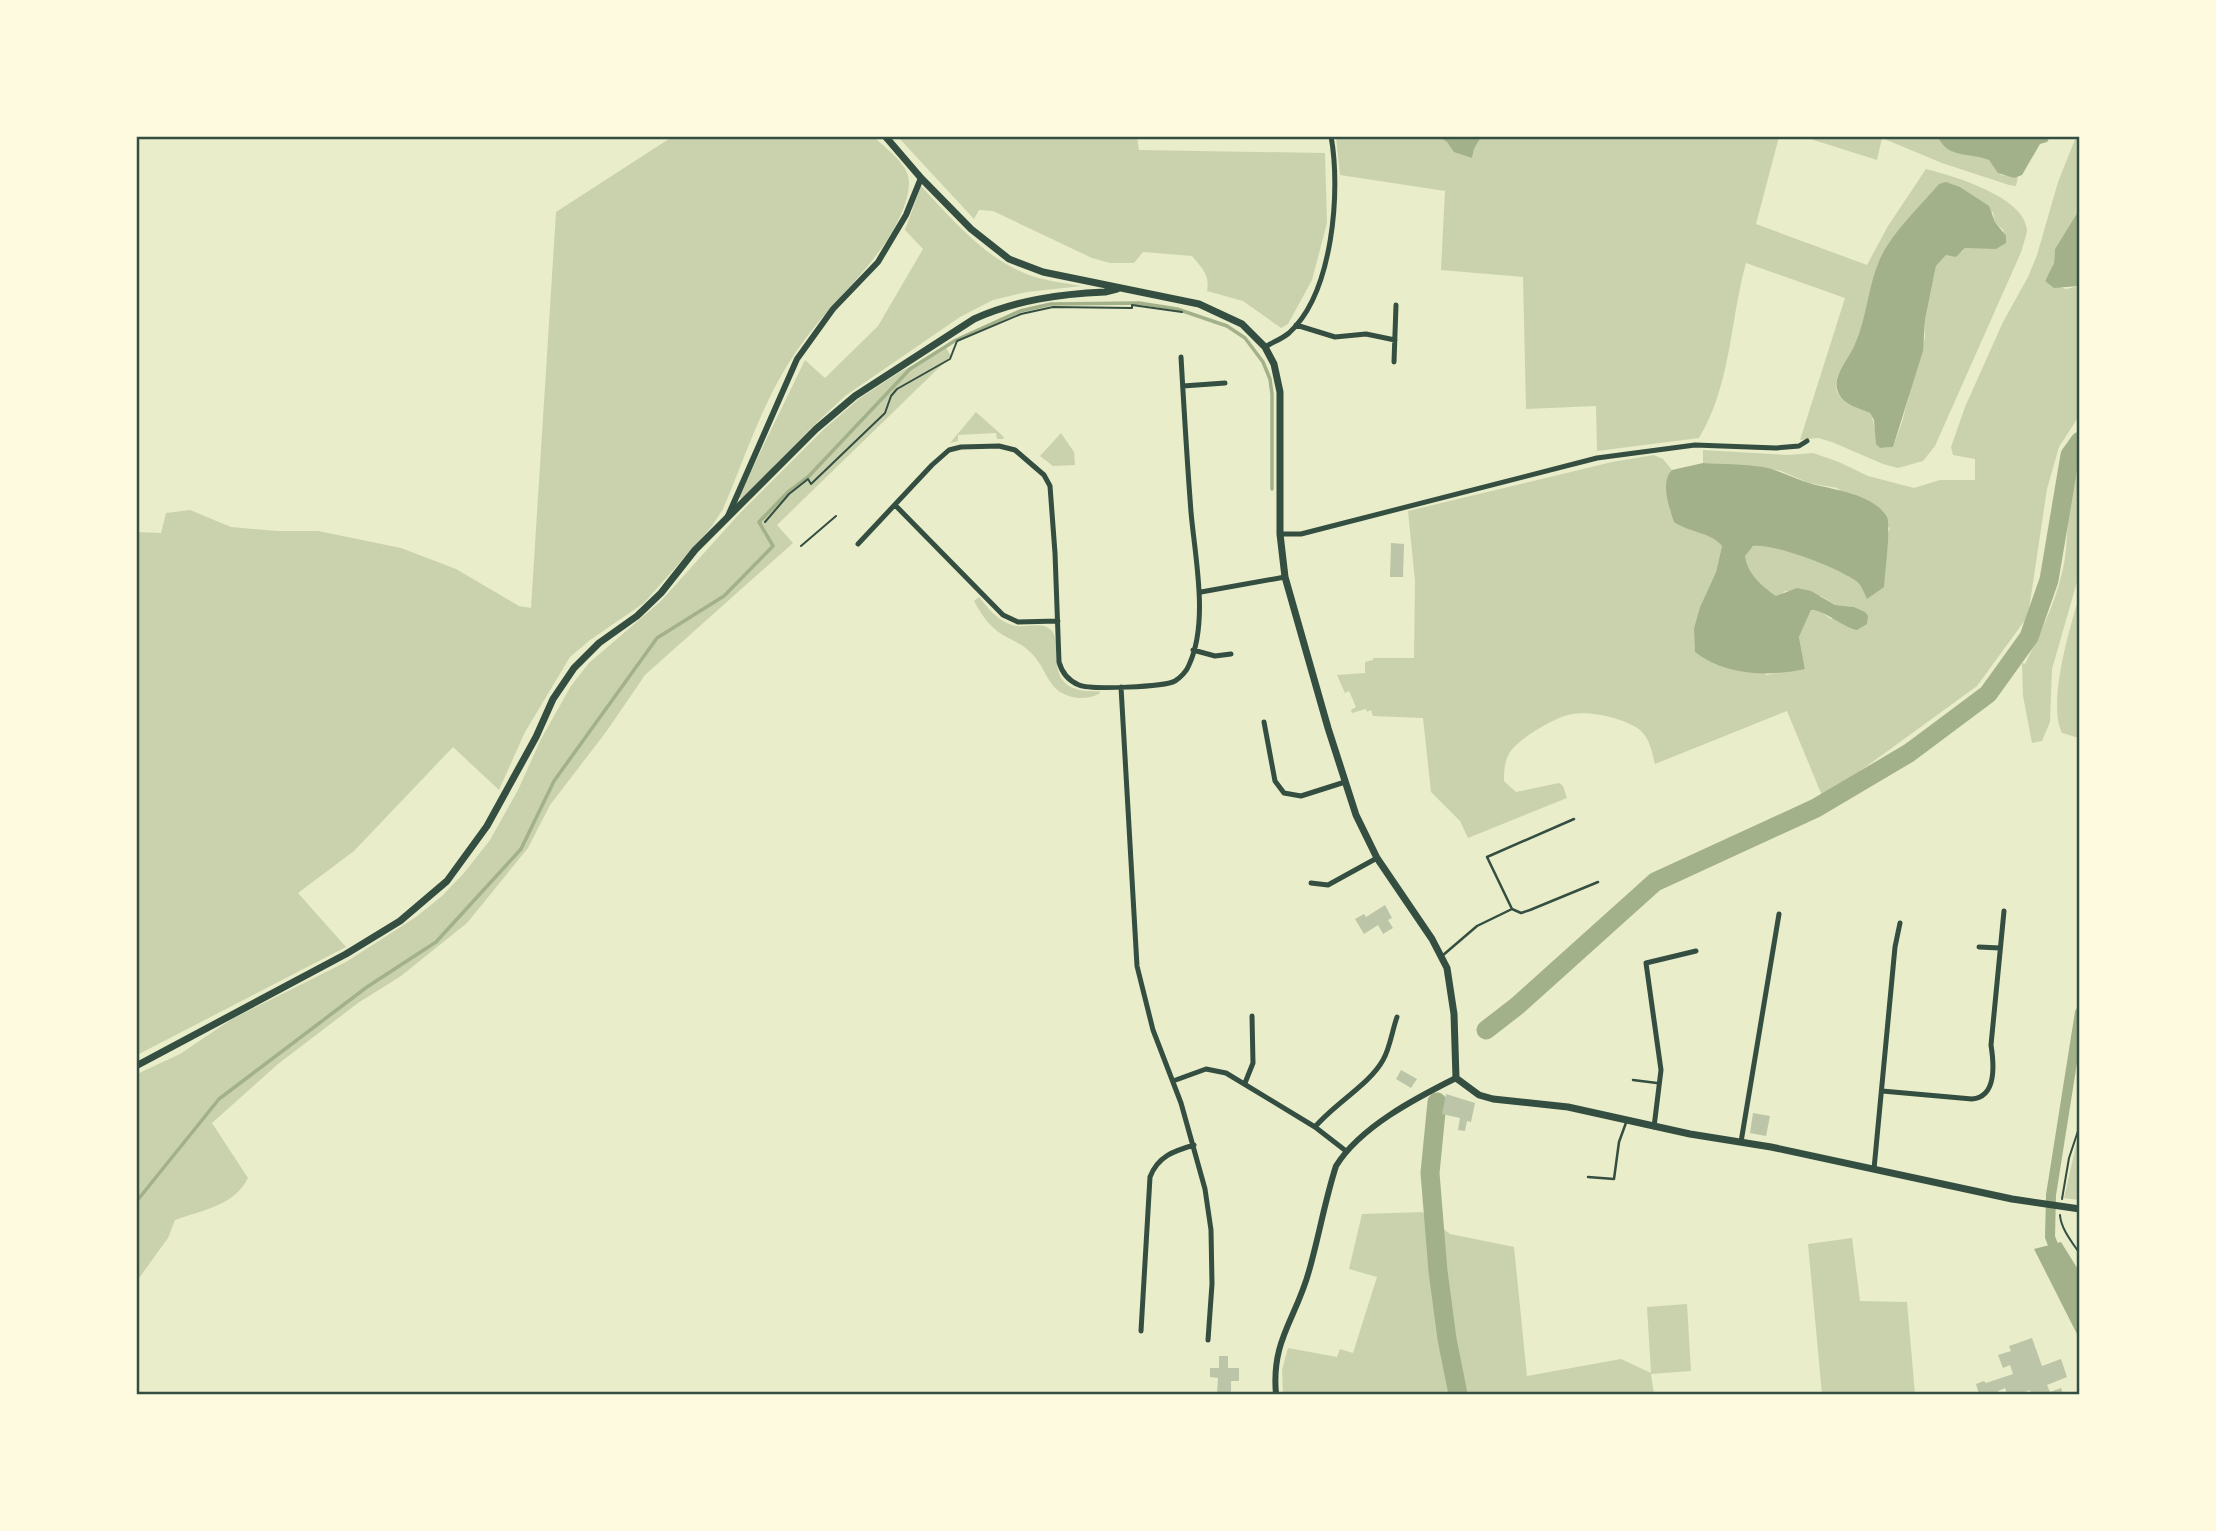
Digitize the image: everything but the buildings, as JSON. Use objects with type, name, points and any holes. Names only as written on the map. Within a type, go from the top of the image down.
[{"type":"main road","points":[[885,136],[921,178],[981,238],[1009,259],[1030,269],[1184,299],[1216,310],[1242,324],[1265,346],[1274,364],[1280,392],[1280,534],[1285,577],[1356,815],[1377,858],[1442,956],[1451,982],[1456,1078],[1486,1097],[1568,1107],[2023,1201],[2080,1209]]},
{"type":"main road","points":[[136,1066],[346,954],[400,920],[447,881],[487,826],[536,737],[553,699],[574,668],[599,643],[636,616],[661,593],[695,550],[816,429],[855,396],[974,319],[1032,299],[1105,292],[1117,288]]},
{"type":"street","points":[[1265,346],[1284,337],[1296,325],[1317,286],[1330,243],[1336,191],[1331,136]]},
{"type":"street","points":[[727,518],[797,359],[833,309],[878,262],[906,215],[921,178]]},
{"type":"street","points":[[1395,362],[1396,305]]},
{"type":"street","points":[[1296,325],[1335,337],[1366,334],[1395,341]]},
{"type":"street","points":[[858,544],[949,450],[961,447],[1010,447],[1026,457],[1050,485],[1059,662],[1062,672],[1070,680],[1087,688],[1161,685],[1175,681],[1188,668],[1194,650],[1200,592],[1181,357]]},
{"type":"street","points":[[1183,386],[1225,383]]},
{"type":"street","points":[[1280,534],[1301,534],[1597,458],[1695,445],[1776,448],[1799,446],[1807,441]]},
{"type":"street","points":[[896,506],[1003,615],[1018,622],[1058,621]]},
{"type":"street","points":[[1200,592],[1285,577]]},
{"type":"street","points":[[1194,650],[1215,656],[1231,654]]},
{"type":"street","points":[[1121,687],[1137,966],[1153,1030],[1194,1145],[1205,1189],[1211,1230],[1212,1284],[1208,1339]]},
{"type":"street","points":[[1264,722],[1275,781],[1284,793],[1301,796],[1345,782]]},
{"type":"street","points":[[1311,883],[1328,885],[1377,858]]},
{"type":"street","points":[[1882,1091],[1972,1100],[1986,1093],[1992,1081],[1994,1059],[1991,1045],[2004,911]]},
{"type":"street","points":[[1741,1142],[1779,914]]},
{"type":"street","points":[[1874,1169],[1895,947],[1900,923]]},
{"type":"street","points":[[1979,947],[2000,948]]},
{"type":"street","points":[[1654,1126],[1661,1070],[1646,962],[1696,951]]},
{"type":"street","points":[[1245,1083],[1253,1063],[1252,1016]]},
{"type":"street","points":[[1315,1128],[1328,1112],[1375,1072],[1383,1059],[1397,1017]]},
{"type":"street","points":[[1173,1081],[1199,1071],[1213,1069],[1226,1073],[1315,1128],[1346,1151]]},
{"type":"street","points":[[1276,1395],[1275,1364],[1278,1349],[1303,1291],[1336,1166],[1346,1151],[1404,1105],[1456,1078]]},
{"type":"street","points":[[1141,1331],[1150,1177],[1161,1159],[1194,1145]]},
{"type":"lane","points":[[1574,819],[1487,857],[1512,909],[1521,913],[1598,882]]},
{"type":"lane","points":[[1442,956],[1476,926],[1512,909]]},
{"type":"lane","points":[[1633,1080],[1660,1084]]},
{"type":"lane","points":[[1588,1177],[1614,1179],[1619,1142],[1627,1121]]},
{"type":"path","points":[[765,522],[789,494],[808,479],[811,484],[885,413],[891,396],[897,389],[950,359],[957,341],[1021,314],[1053,307],[1132,308],[1132,305],[1182,312]]},
{"type":"path","points":[[801,545],[836,516]]},
{"type":"path","points":[[2080,1125],[2069,1158],[2060,1219],[2080,1254]]},
{"type":"shaded area","points":[[672,137],[874,137],[905,169],[909,182],[907,198],[897,224],[883,246],[808,335],[786,367],[756,427],[723,509],[712,526],[644,603],[570,657],[525,732],[499,790],[453,747],[354,851],[298,893],[346,947],[137,1055],[136,532],[161,533],[166,513],[190,510],[231,527],[318,531],[401,548],[456,569],[519,606],[531,608],[556,212]]},
{"type":"shaded area","points":[[898,137],[1137,137],[1139,150],[1325,153],[1327,223],[1312,280],[1288,324],[1281,328],[1243,301],[1207,291],[1206,276],[1192,256],[1143,252],[1134,263],[1110,263],[1092,258],[993,211],[979,210],[974,219]]},
{"type":"shaded area","points":[[1336,137],[1439,137],[1472,158],[1481,137],[1779,137],[1756,224],[1867,265],[1888,226],[1926,169],[1969,182],[2000,197],[2023,217],[2027,231],[2022,250],[1935,446],[1923,461],[1898,468],[1818,438],[1800,440],[1845,298],[1746,263],[1724,375],[1710,418],[1699,438],[1597,451],[1596,406],[1526,409],[1523,277],[1441,270],[1445,191],[1340,175]],"holes":[[[1993,212],[1995,222],[2004,231],[1977,248],[1965,248],[1962,252],[1946,255],[1936,266],[1925,320],[1925,337],[1902,422],[1893,447],[1880,448],[1870,413],[1845,401],[1836,388],[1838,376],[1860,333],[1878,263]]]},
{"type":"shaded area","points":[[1439,137],[1481,137],[1472,158],[1454,152],[1447,142]]},
{"type":"shaded area","points":[[1804,137],[1938,137],[1953,151],[1990,160],[2001,175],[2018,177],[2016,186],[2009,185],[1942,163],[1882,138],[1877,160]]},
{"type":"shaded area","points":[[1938,137],[2050,137],[2047,142],[2040,144],[2022,175],[2014,178],[1998,173],[1989,160],[1947,149]]},
{"type":"shaded area","points":[[2076,137],[2079,137],[2079,210],[2055,249],[2054,263],[2045,281],[2066,289],[2079,286],[2079,416],[2059,447],[2047,489],[2028,616],[1977,686],[1823,798],[1787,711],[1655,764],[1646,737],[1633,726],[1598,715],[1580,713],[1565,716],[1537,730],[1513,748],[1506,761],[1504,781],[1516,792],[1559,783],[1563,786],[1567,798],[1468,838],[1460,821],[1431,792],[1423,718],[1373,716],[1371,710],[1367,712],[1366,709],[1352,713],[1351,710],[1356,707],[1349,691],[1345,693],[1337,675],[1365,673],[1365,662],[1373,658],[1414,658],[1415,581],[1408,511],[1612,462],[1654,455],[1663,459],[1672,470],[1667,479],[1670,511],[1717,539],[1722,546],[1716,572],[1694,628],[1767,675],[1805,668],[1799,637],[1811,610],[1821,612],[1831,619],[1854,607],[1835,605],[1821,596],[1785,591],[1776,596],[1748,569],[1745,556],[1748,550],[1753,546],[1763,545],[1824,565],[1858,582],[1867,599],[1885,569],[1890,528],[1837,488],[1809,483],[1781,471],[1760,467],[1703,463],[1703,450],[1788,455],[1813,453],[1868,476],[1914,488],[1940,480],[1975,480],[1975,459],[1953,455],[1951,447],[1965,407],[2003,322],[2037,255],[2058,182]]},
{"type":"shaded area","points":[[1946,182],[1960,187],[1989,206],[1995,222],[2006,236],[2006,243],[1996,249],[1965,248],[1956,257],[1946,255],[1936,266],[1925,320],[1923,351],[1893,447],[1880,448],[1876,444],[1874,420],[1870,413],[1842,399],[1837,389],[1837,378],[1860,332],[1881,257],[1905,222],[1939,184]]},
{"type":"shaded area","points":[[921,186],[970,237],[998,259],[1029,275],[1082,286],[1027,292],[993,300],[960,317],[845,396],[741,499],[739,496],[805,360],[825,378],[878,326],[923,249],[905,230]]},
{"type":"shaded area","points":[[2079,210],[2079,286],[2054,288],[2045,281],[2054,263],[2055,249]]},
{"type":"shaded area","points":[[946,348],[951,356],[777,525],[793,543],[645,675],[606,732],[550,805],[528,848],[467,923],[401,976],[358,1003],[278,1064],[212,1123],[248,1178],[226,1201],[175,1220],[168,1238],[137,1281],[137,1074],[180,1054],[232,1019],[346,962],[416,917],[442,896],[490,840],[518,790],[541,739],[571,686],[589,663],[661,601],[740,513],[823,430],[860,398],[900,372]]},
{"type":"shaded area","points":[[976,412],[1004,437],[1003,439],[997,439],[996,433],[958,435],[958,441],[950,443]]},
{"type":"shaded area","points":[[1061,433],[1074,452],[1075,465],[1053,466],[1040,456]]},
{"type":"shaded area","points":[[1703,463],[1769,468],[1862,498],[1881,509],[1887,517],[1884,587],[1867,599],[1856,581],[1806,558],[1763,546],[1753,546],[1745,556],[1752,574],[1776,596],[1797,588],[1811,591],[1835,605],[1854,607],[1868,616],[1867,624],[1857,630],[1811,610],[1799,637],[1805,669],[1777,673],[1734,670],[1707,660],[1695,652],[1694,628],[1716,572],[1722,546],[1713,538],[1674,522],[1666,488],[1668,475],[1672,470]]},
{"type":"shaded area","points":[[2079,468],[2079,575],[2052,669],[2050,722],[2042,741],[2032,743],[2023,696],[2022,663],[2025,664],[2038,638],[2059,586],[2065,558],[2070,501]]},
{"type":"shaded area","points":[[979,597],[994,614],[1007,623],[1050,629],[1054,636],[1061,677],[1068,685],[1080,690],[1100,691],[1099,694],[1076,698],[1057,690],[1029,651],[997,631],[987,621],[974,601]]},
{"type":"shaded area","points":[[2079,597],[2079,738],[2062,733],[2057,704],[2062,665]]},
{"type":"shaded area","points":[[2079,1132],[2079,1200],[2064,1198]]},
{"type":"shaded area","points":[[1422,1212],[1450,1234],[1514,1247],[1527,1376],[1621,1359],[1651,1373],[1647,1307],[1687,1304],[1691,1371],[1651,1374],[1654,1394],[1283,1394],[1282,1370],[1288,1348],[1337,1357],[1340,1349],[1353,1353],[1377,1277],[1349,1269],[1362,1214]]},
{"type":"shaded area","points":[[1852,1238],[1860,1301],[1907,1302],[1915,1394],[1822,1394],[1808,1244]]},
{"type":"shaded area","points":[[2061,1242],[2079,1271],[2079,1338],[2034,1249]]},
{"type":"waterway","points":[[136,1202],[219,1099],[367,987],[436,942],[521,849],[554,781],[657,638],[724,596],[773,546],[759,522],[788,492],[808,477],[910,369],[956,340],[1020,311],[1051,304],[1139,303],[1177,309],[1227,326],[1245,338],[1263,362],[1270,379],[1272,489]]},
{"type":"waterway","points":[[1486,1030],[1517,1006],[1655,882],[1816,808],[1909,753],[1988,694],[2029,637],[2049,580],[2070,455],[2080,441]]},
{"type":"waterway","points":[[2057,1255],[2050,1237],[2051,1195],[2080,1012]]},
{"type":"waterway","points":[[1437,1102],[1430,1173],[1438,1271],[1458,1394]]}]
